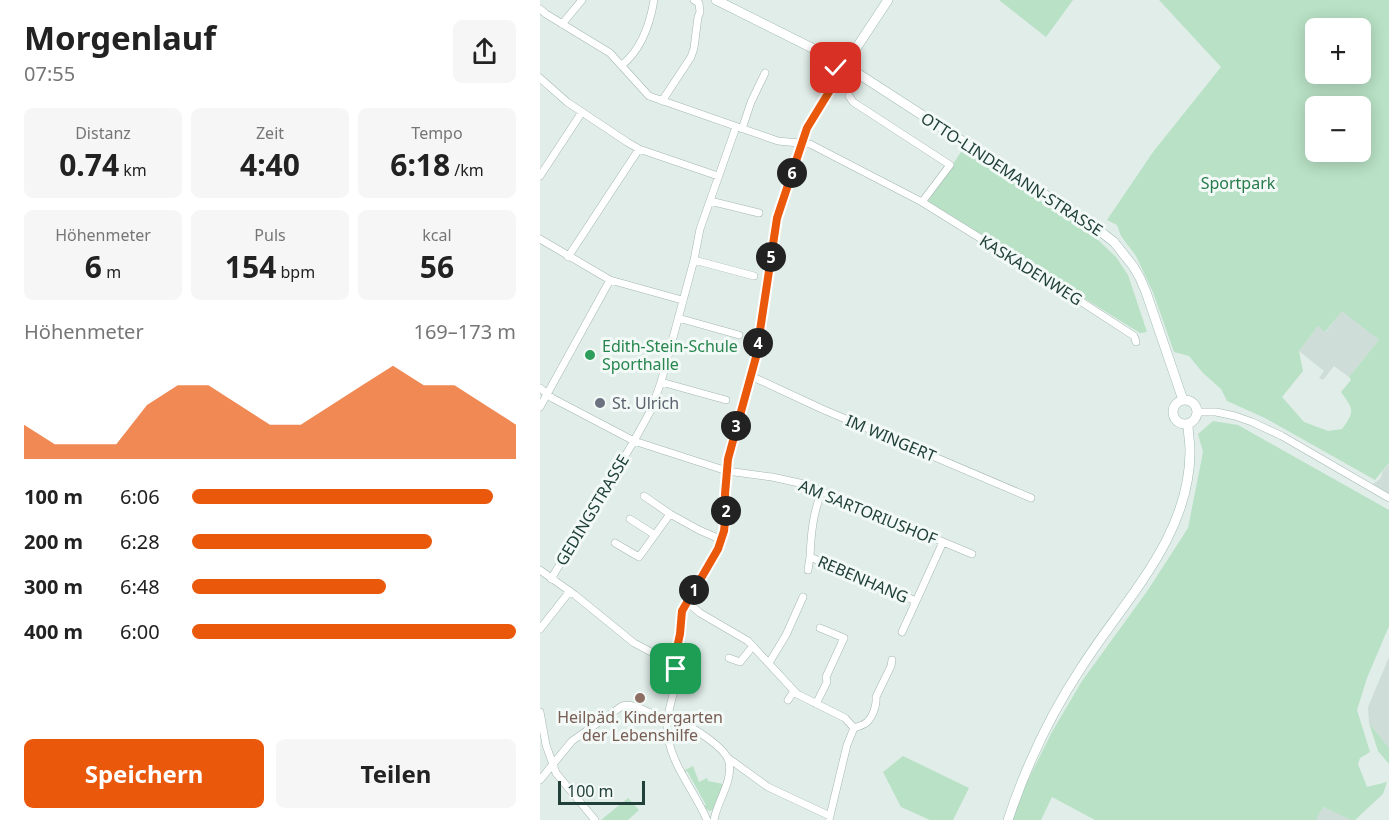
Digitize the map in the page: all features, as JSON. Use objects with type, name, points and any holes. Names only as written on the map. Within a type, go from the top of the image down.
[{"type":"street","points":[[562,24],[582,0]]},
{"type":"street","points":[[622,65],[642,40],[654,0]]},
{"type":"street","points":[[662,101],[686,65],[694,48],[700,12],[699,3],[694,0]]},
{"type":"street","points":[[716,0],[836,60]]},
{"type":"street","points":[[851,56],[888,0]]},
{"type":"street","name":"KASKADENWEG","points":[[540,9],[610,53],[649,96],[778,141],[810,144],[922,202],[1134,336],[1136,342]]},
{"type":"street","points":[[844,54],[851,56],[855,61],[854,71],[846,75],[840,74],[836,68],[836,60],[844,54]]},
{"type":"street","name":"OTTO-LINDEMANN-STRASSE","points":[[854,71],[1092,225],[1114,242],[1133,266],[1146,292],[1183,400]]},
{"type":"street","name":"GEDINGSTRASSE","points":[[551,579],[651,410],[661,382],[694,260],[700,229],[718,176],[765,73]]},
{"type":"street","points":[[716,811],[706,817],[672,753],[668,736],[668,717],[675,688],[675,663],[679,659],[676,652],[681,615],[722,540],[726,512],[728,459],[759,340],[777,218],[807,128],[840,74]]},
{"type":"street","points":[[540,78],[567,102],[639,149],[718,176]]},
{"type":"street","points":[[849,96],[853,102],[950,165],[922,202]]},
{"type":"street","points":[[540,176],[582,112]]},
{"type":"street","points":[[568,256],[639,149]]},
{"type":"street","points":[[710,201],[759,213]]},
{"type":"street","points":[[540,239],[610,280],[682,300]]},
{"type":"street","points":[[694,260],[754,276]]},
{"type":"street","points":[[540,407],[610,280]]},
{"type":"street","points":[[678,318],[739,335]]},
{"type":"street","name":"IM WINGERT","points":[[751,376],[822,409],[1031,498]]},
{"type":"street","points":[[661,382],[726,400]]},
{"type":"street","name":"AM SARTORIUSHOF","points":[[540,388],[552,398],[634,441],[727,471],[800,483],[972,554]]},
{"type":"street","points":[[1186,399],[1193,402],[1198,412],[1196,418],[1188,424],[1179,422],[1174,416],[1174,408],[1179,401],[1186,399]]},
{"type":"street","points":[[1198,412],[1215,412],[1252,422],[1282,436],[1389,498]]},
{"type":"street","points":[[1008,820],[1031,760],[1060,701],[1081,666],[1168,540],[1177,520],[1189,474],[1188,424]]},
{"type":"street","name":"REBENHANG","points":[[808,570],[814,516],[822,491]]},
{"type":"street","points":[[644,496],[670,514],[722,540]]},
{"type":"street","points":[[615,543],[639,557],[670,514]]},
{"type":"street","points":[[630,519],[655,535]]},
{"type":"street","name":"REBENHANG","points":[[902,632],[943,542]]},
{"type":"street","name":"REBENHANG","points":[[810,557],[916,601]]},
{"type":"street","points":[[540,570],[570,591],[634,643],[668,656]]},
{"type":"street","points":[[540,629],[570,591]]},
{"type":"street","points":[[769,663],[786,635],[803,597]]},
{"type":"street","points":[[687,602],[700,613],[743,637],[800,696],[845,718],[854,728]]},
{"type":"street","points":[[816,704],[844,638],[820,628]]},
{"type":"street","points":[[729,658],[740,662],[753,646]]},
{"type":"street","points":[[675,663],[669,662],[668,656],[672,651],[676,652]]},
{"type":"street","points":[[540,780],[572,741],[622,706],[630,705],[678,720],[698,731],[728,758],[774,791],[830,818],[847,745],[854,728],[870,720],[877,702],[876,697],[892,660]]},
{"type":"street","points":[[788,700],[794,691]]},
{"type":"street","points":[[540,712],[546,745],[556,773],[595,820]]},
{"type":"street","points":[[714,820],[728,776],[728,758]]},
{"type":"shaded area","points":[[1342,310],[1379,340],[1349,377],[1334,366],[1323,380],[1319,378],[1324,371],[1299,351],[1318,326],[1326,332]]},
{"type":"shaded area","points":[[1389,464],[1389,494],[1373,484],[1380,479]]},
{"type":"shaded area","points":[[1389,657],[1389,748],[1369,723],[1368,707]]},
{"type":"shaded area","points":[[1323,807],[1353,820],[1316,820]]},
{"type":"green space","points":[[999,0],[1073,0],[1046,37]]},
{"type":"green space","name":"Sportpark","points":[[1159,0],[1389,0],[1389,463],[1375,480],[1265,418],[1227,401],[1221,389],[1189,356],[1174,352],[1153,292],[1136,256],[1121,236],[1117,225],[1107,220],[1153,152],[1221,67]],"holes":[[[1342,311],[1379,340],[1349,377],[1351,380],[1341,392],[1351,410],[1349,418],[1342,429],[1328,431],[1304,422],[1282,397],[1303,371],[1299,351],[1318,326],[1325,332]]]},
{"type":"green space","points":[[963,149],[1096,238],[1116,257],[1128,275],[1147,332],[1140,333],[928,201]]},
{"type":"green space","points":[[1213,421],[1238,425],[1389,510],[1389,626],[1367,678],[1357,710],[1370,752],[1360,758],[1358,764],[1367,787],[1387,782],[1383,794],[1355,820],[1323,807],[1316,820],[1095,820],[1052,797],[1041,820],[1012,820],[1025,786],[1052,732],[1082,681],[1148,590],[1188,528],[1203,452],[1198,434]]},
{"type":"green space","points":[[1369,723],[1389,748],[1389,764],[1378,751]]},
{"type":"green space","points":[[903,756],[969,788],[953,820],[930,820],[901,807],[883,772]]},
{"type":"green space","points":[[693,766],[699,782],[707,778],[708,781],[723,784],[713,810],[709,811],[703,806],[706,805],[687,771],[683,771]]},
{"type":"green space","points":[[628,798],[639,810],[628,820],[601,820]]},
{"type":"place","name":"Edith-Stein-Schule Sporthalle","points":[[590,355]]},
{"type":"place","name":"St. Ulrich","points":[[600,403]]},
{"type":"place","name":"Heilpäd. Kindergarten der Lebenshilfe","points":[[640,698]]},
{"type":"route","points":[[676,669],[675,663],[679,659],[676,652],[679,644],[682,611],[722,540],[726,522],[725,494],[728,459],[756,357],[777,218],[807,128],[840,74],[836,68]]}]
